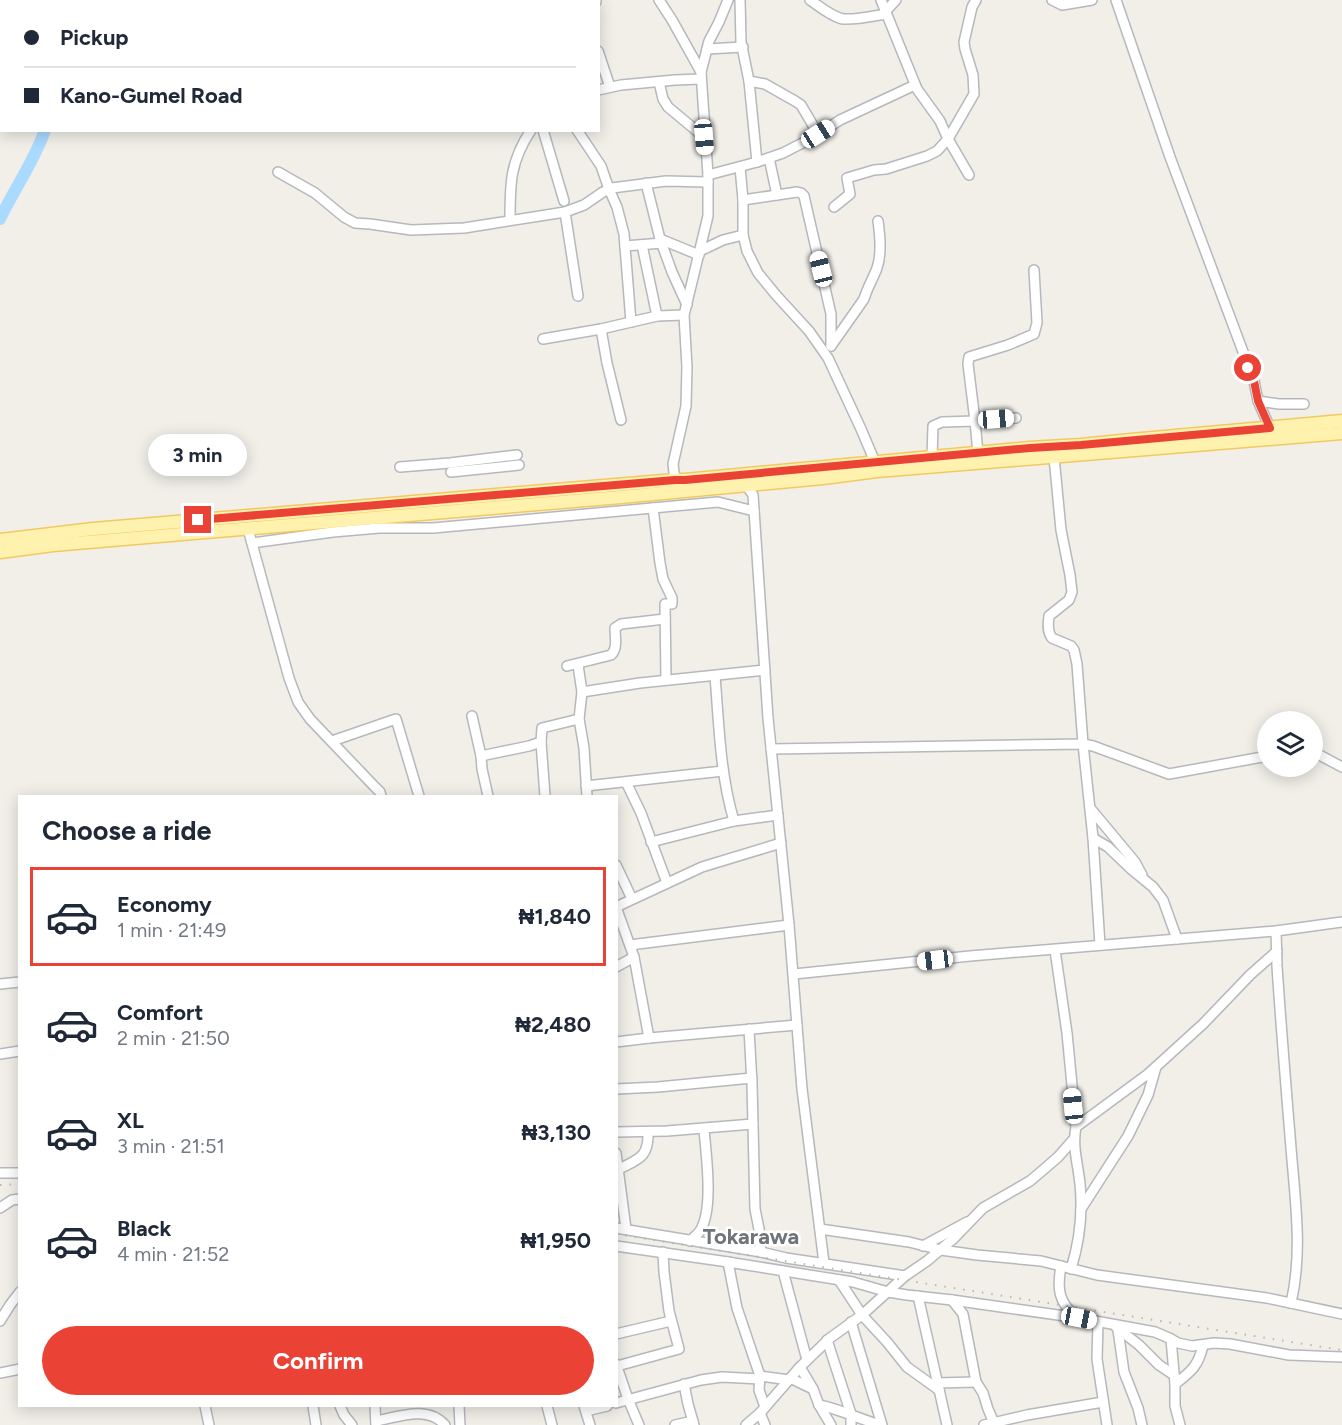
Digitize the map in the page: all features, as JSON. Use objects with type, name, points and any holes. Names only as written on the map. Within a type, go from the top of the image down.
[{"type":"main road","points":[[0,552],[53,545],[248,529],[675,480],[932,457],[952,460],[978,453],[1342,421]]},
{"type":"main road","points":[[0,540],[93,529],[746,485],[877,471],[952,460],[1054,457],[1342,433]]},
{"type":"street","points":[[659,0],[701,76]]},
{"type":"street","points":[[675,480],[673,464],[686,399],[684,315],[708,216],[708,178],[701,76],[709,41],[728,0]]},
{"type":"street","points":[[740,0],[741,42],[749,81],[757,162]]},
{"type":"street","points":[[810,0],[842,19],[886,13],[896,0]]},
{"type":"street","points":[[881,0],[916,89],[940,121],[969,176]]},
{"type":"street","points":[[834,207],[850,194],[847,178],[927,156],[937,151],[948,139],[974,94],[973,75],[964,42],[972,7],[976,0]]},
{"type":"street","points":[[1052,0],[1062,5],[1092,0]]},
{"type":"street","points":[[1116,0],[1180,185],[1254,381],[1258,401],[1270,428]]},
{"type":"street","points":[[707,49],[743,47]]},
{"type":"street","points":[[600,57],[610,87]]},
{"type":"street","points":[[600,90],[701,76]]},
{"type":"street","points":[[749,81],[765,84],[795,101],[804,110],[818,134]]},
{"type":"street","points":[[659,82],[663,99],[668,107],[704,137]]},
{"type":"street","points":[[278,172],[315,193],[355,223],[411,230],[464,228],[565,212],[584,205],[609,189],[646,183],[708,178],[783,153],[840,120],[915,85]]},
{"type":"street","points":[[510,220],[510,188],[513,168],[530,132]]},
{"type":"street","points":[[544,132],[564,201]]},
{"type":"street","points":[[578,132],[602,166],[617,207],[625,246],[631,322]]},
{"type":"street","points":[[769,158],[777,195]]},
{"type":"street","points":[[740,166],[744,200],[742,235],[747,251],[758,273],[809,331],[828,358],[875,462]]},
{"type":"street","points":[[646,183],[661,241],[687,304]]},
{"type":"street","points":[[744,200],[797,192],[804,196],[831,314],[831,346],[828,358]]},
{"type":"street","points":[[565,212],[578,296]]},
{"type":"street","points":[[831,346],[864,299],[877,267],[880,237],[878,221]]},
{"type":"street","points":[[625,246],[661,241],[699,253],[723,240],[742,235]]},
{"type":"street","points":[[642,245],[657,316]]},
{"type":"street","points":[[978,453],[969,357],[1034,334],[1037,322],[1034,270]]},
{"type":"street","points":[[543,339],[602,329],[657,316],[684,315]]},
{"type":"street","points":[[602,329],[607,363],[621,420]]},
{"type":"street","points":[[1258,401],[1304,404]]},
{"type":"street","points":[[932,457],[933,426],[942,422],[1016,418]]},
{"type":"street","points":[[1054,457],[1061,530],[1072,592],[1069,600],[1049,616],[1048,626],[1052,638],[1071,646],[1077,664],[1100,945]]},
{"type":"street","points":[[400,467],[518,460],[451,472]]},
{"type":"street","points":[[746,485],[753,495],[771,749],[805,1109],[824,1263]]},
{"type":"street","points":[[252,543],[333,532],[379,528],[433,528],[717,502],[754,511]]},
{"type":"street","points":[[653,508],[663,579],[672,598],[672,603],[665,604],[666,680]]},
{"type":"street","points":[[248,529],[288,678],[302,710],[380,795]]},
{"type":"street","points":[[567,666],[608,657],[614,653],[615,628],[621,624],[665,619]]},
{"type":"street","points":[[578,664],[582,692],[579,719],[584,748],[587,795]]},
{"type":"street","points":[[582,692],[640,683],[765,670]]},
{"type":"street","points":[[715,676],[723,771],[734,821]]},
{"type":"street","points":[[472,716],[488,795]]},
{"type":"street","points":[[332,741],[396,719],[419,795]]},
{"type":"street","points":[[545,795],[541,729],[579,719]]},
{"type":"street","points":[[481,756],[541,742]]},
{"type":"street","points":[[771,749],[1083,744],[1169,774],[1257,758]]},
{"type":"street","points":[[1323,757],[1342,767]]},
{"type":"street","points":[[586,786],[723,771]]},
{"type":"street","points":[[626,782],[641,813],[667,883]]},
{"type":"street","points":[[1090,808],[1135,862],[1143,878]]},
{"type":"street","points":[[651,842],[734,821],[778,815]]},
{"type":"street","points":[[1093,838],[1108,847],[1153,887],[1163,900],[1177,939]]},
{"type":"street","points":[[618,906],[702,867],[781,843]]},
{"type":"street","points":[[618,870],[632,899]]},
{"type":"street","points":[[618,912],[634,957],[649,1038]]},
{"type":"street","points":[[794,974],[970,956],[1276,931],[1342,922]]},
{"type":"street","points":[[630,945],[789,925]]},
{"type":"street","points":[[1276,931],[1296,1216],[1297,1260],[1291,1303]]},
{"type":"street","points":[[1055,950],[1067,1034],[1076,1127],[1073,1140],[1080,1181],[1081,1209],[1078,1247],[1059,1282],[1063,1301],[1068,1310],[1079,1318]]},
{"type":"street","points":[[1076,1127],[1156,1067],[1277,951]]},
{"type":"street","points":[[618,966],[634,957]]},
{"type":"street","points":[[0,984],[18,982]]},
{"type":"street","points":[[618,1042],[797,1025]]},
{"type":"street","points":[[749,1029],[756,1209],[761,1252]]},
{"type":"street","points":[[0,1054],[18,1051]]},
{"type":"street","points":[[1081,1209],[1128,1136],[1148,1095],[1156,1067]]},
{"type":"street","points":[[618,1089],[752,1078]]},
{"type":"street","points":[[618,1132],[704,1129],[753,1124]]},
{"type":"street","points":[[690,1241],[700,1230],[707,1205],[704,1129]]},
{"type":"street","points":[[619,1169],[643,1156],[648,1142],[648,1132]]},
{"type":"street","points":[[746,1425],[827,1340],[862,1315],[940,1250],[982,1208],[1030,1181],[1058,1157],[1073,1140]]},
{"type":"street","points":[[618,1164],[621,1229],[906,1276]]},
{"type":"street","points":[[0,1173],[18,1173]]},
{"type":"street","points":[[0,1208],[12,1200],[18,1199]]},
{"type":"street","points":[[923,1246],[969,1221]]},
{"type":"street","points":[[820,1229],[909,1242],[940,1250],[1041,1261],[1125,1280],[1267,1298],[1342,1314]]},
{"type":"street","points":[[618,1245],[853,1282],[888,1292],[1079,1318],[1116,1328],[1155,1332],[1178,1343],[1192,1346],[1214,1343],[1230,1344],[1289,1355],[1342,1358]]},
{"type":"street","points":[[618,1365],[679,1349],[671,1321],[663,1252]]},
{"type":"street","points":[[728,1262],[737,1308],[760,1377],[759,1390],[765,1425]]},
{"type":"street","points":[[783,1271],[804,1363],[819,1405],[831,1425]]},
{"type":"street","points":[[839,1280],[862,1315],[908,1367],[938,1387],[976,1382]]},
{"type":"street","points":[[0,1321],[18,1295]]},
{"type":"street","points":[[918,1296],[947,1425]]},
{"type":"street","points":[[952,1300],[963,1314],[976,1382],[983,1393],[988,1409],[986,1424]]},
{"type":"street","points":[[618,1334],[671,1321]]},
{"type":"street","points":[[851,1322],[881,1425]]},
{"type":"street","points":[[1098,1322],[1097,1359],[1107,1425]]},
{"type":"street","points":[[1116,1328],[1130,1337],[1175,1379]]},
{"type":"street","points":[[1116,1328],[1124,1372],[1142,1425]]},
{"type":"street","points":[[1171,1339],[1175,1406],[1180,1425]]},
{"type":"street","points":[[827,1340],[851,1414],[851,1425]]},
{"type":"street","points":[[1175,1379],[1191,1371],[1197,1364],[1203,1345]]},
{"type":"street","points":[[618,1368],[639,1425]]},
{"type":"street","points":[[0,1373],[18,1369]]},
{"type":"street","points":[[618,1402],[684,1384],[722,1377],[789,1379],[813,1389]]},
{"type":"street","points":[[675,1425],[693,1423],[684,1384]]},
{"type":"street","points":[[986,1424],[1027,1420],[1102,1402]]},
{"type":"street","points":[[819,1405],[881,1425]]},
{"type":"street","points":[[205,1407],[209,1425]]},
{"type":"street","points":[[313,1407],[316,1425]]},
{"type":"street","points":[[340,1407],[352,1425]]},
{"type":"street","points":[[375,1407],[376,1423],[420,1413],[435,1417],[445,1425]]},
{"type":"street","points":[[459,1407],[460,1425]]},
{"type":"street","points":[[547,1407],[552,1425]]},
{"type":"street","points":[[585,1408],[590,1425]]},
{"type":"street","points":[[986,1424],[988,1409]]},
{"type":"waterway","points":[[0,219],[44,132]]},
{"type":"railway","points":[[0,1185],[18,1184]]},
{"type":"railway","points":[[618,1234],[1342,1350]]},
{"type":"district","name":"Tokarawa","points":[[751,1236]]},
{"type":"route","points":[[198,520],[733,476],[1270,428],[1258,401],[1254,381],[1248,368]]}]
